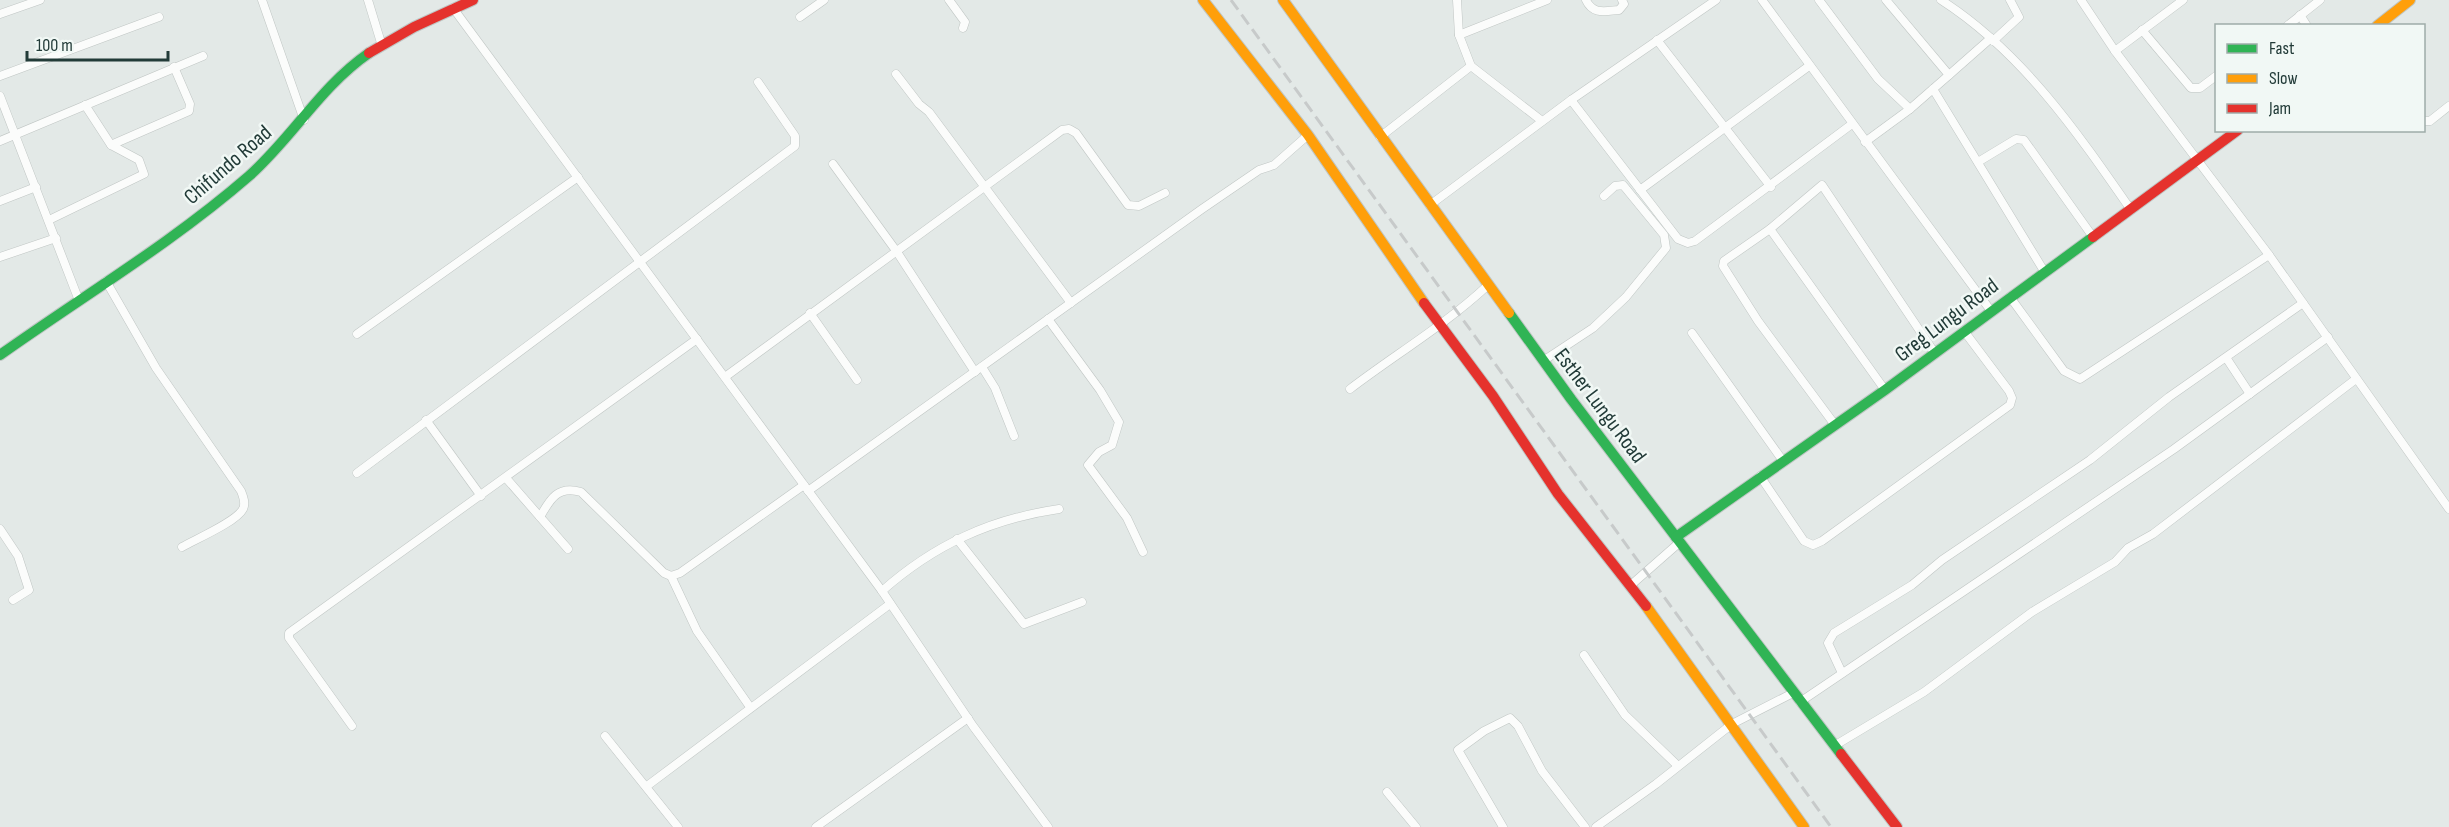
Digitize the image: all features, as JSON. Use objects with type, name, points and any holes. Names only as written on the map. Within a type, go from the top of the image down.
[{"type":"street","points":[[0,14],[40,0]]},
{"type":"street","points":[[262,0],[304,120]]},
{"type":"street","points":[[368,0],[382,46]]},
{"type":"street","name":"Chifundo Road","points":[[0,355],[78,298],[156,248],[238,185],[273,155],[304,120],[325,90],[363,57],[453,8],[473,0]]},
{"type":"street","points":[[800,17],[824,0]]},
{"type":"street","points":[[949,0],[964,22],[963,28]]},
{"type":"street","points":[[1203,0],[1308,135],[1441,326],[1493,396],[1558,494],[1631,585],[1804,827]]},
{"type":"street","name":"Esther Lungu Road","points":[[1283,0],[1543,362],[1897,827]]},
{"type":"street","points":[[1457,0],[1459,35],[1472,66],[1542,121]]},
{"type":"street","points":[[1459,35],[1548,0]]},
{"type":"street","points":[[1586,0],[1590,8],[1596,11],[1619,10],[1624,4],[1623,0]]},
{"type":"street","points":[[1430,205],[1571,100],[1716,0]]},
{"type":"street","points":[[1762,0],[1991,311]]},
{"type":"street","points":[[1819,0],[1878,79],[1910,109]]},
{"type":"street","points":[[1886,0],[1949,75]]},
{"type":"street","points":[[1941,0],[1992,40],[2028,75],[2074,128],[2131,210]]},
{"type":"street","points":[[1865,142],[1910,109],[2019,17],[2010,0]]},
{"type":"street","points":[[2081,0],[2115,51],[2269,255],[2449,509]]},
{"type":"street","points":[[2115,51],[2183,0]]},
{"type":"street","points":[[2289,24],[2320,0]]},
{"type":"street","points":[[2380,24],[2410,0]]},
{"type":"street","points":[[453,8],[882,591],[968,718],[1048,827]]},
{"type":"street","points":[[2300,15],[2306,24]]},
{"type":"street","points":[[0,76],[159,17]]},
{"type":"street","points":[[2142,30],[2191,88],[2200,88],[2215,77]]},
{"type":"street","points":[[1657,40],[1771,187]]},
{"type":"street","points":[[0,141],[203,56]]},
{"type":"street","points":[[1380,137],[1472,66]]},
{"type":"street","points":[[1641,190],[1809,66]]},
{"type":"street","points":[[111,145],[189,111],[190,104],[174,67]]},
{"type":"street","points":[[896,74],[919,105],[929,111],[1071,303]]},
{"type":"street","points":[[357,473],[639,260],[795,146],[795,136],[758,82]]},
{"type":"street","points":[[1933,89],[2044,271]]},
{"type":"street","points":[[0,96],[78,298]]},
{"type":"street","points":[[1571,100],[1678,239],[1688,243],[1771,187],[1852,124]]},
{"type":"street","points":[[49,220],[144,174],[139,160],[111,145],[85,105]]},
{"type":"street","points":[[2425,121],[2430,121],[2449,106]]},
{"type":"street","points":[[724,376],[1062,130],[1069,129],[1076,133],[1128,205],[1139,206],[1165,193]]},
{"type":"street","name":"Greg Lungu Road","points":[[1678,539],[2235,132]]},
{"type":"street","points":[[671,576],[680,573],[806,488],[1259,170],[1274,165],[1308,135]]},
{"type":"street","points":[[1978,162],[2016,138],[2024,140],[2093,237]]},
{"type":"street","points":[[833,164],[999,397],[1014,436]]},
{"type":"street","points":[[357,334],[578,177]]},
{"type":"street","points":[[1543,362],[1593,328],[1626,297],[1666,248],[1664,235],[1623,185],[1615,186],[1604,196]]},
{"type":"street","points":[[1835,425],[1724,270],[1724,261],[1770,229],[1822,185],[1934,352]]},
{"type":"street","points":[[0,201],[36,187]]},
{"type":"street","points":[[1770,229],[1885,390]]},
{"type":"street","points":[[0,257],[56,238]]},
{"type":"street","points":[[2010,297],[2064,371],[2080,379],[2269,255]]},
{"type":"street","points":[[106,281],[156,368],[241,491],[245,502],[243,509],[234,518],[182,547]]},
{"type":"street","points":[[1350,389],[1415,341],[1441,326],[1487,286]]},
{"type":"street","points":[[1842,673],[1828,643],[1834,633],[1912,585],[1942,560],[2090,460],[2169,397],[2303,303]]},
{"type":"street","points":[[810,313],[857,380]]},
{"type":"street","points":[[1048,319],[1094,382],[1119,422],[1112,445],[1099,452],[1088,465],[1127,518],[1143,552]]},
{"type":"street","points":[[1760,477],[1804,541],[1814,545],[1822,541],[2010,405],[2012,398],[2009,392],[1964,331]]},
{"type":"street","points":[[1692,333],[1783,461]]},
{"type":"street","points":[[1800,702],[1983,580],[2328,338]]},
{"type":"street","points":[[352,726],[289,638],[290,633],[697,339]]},
{"type":"street","points":[[2227,358],[2250,394]]},
{"type":"street","points":[[1834,746],[1924,692],[2032,612],[2115,562],[2128,548],[2152,534],[2356,379]]},
{"type":"street","points":[[426,420],[481,496]]},
{"type":"street","points":[[506,478],[568,549]]},
{"type":"street","points":[[540,517],[555,495],[571,489],[581,492],[664,573],[671,576],[697,631],[750,707]]},
{"type":"street","points":[[882,591],[933,551],[957,539],[1009,519],[1059,509]]},
{"type":"street","points":[[0,529],[18,556],[29,590],[13,600]]},
{"type":"street","points":[[957,539],[1024,624],[1082,602]]},
{"type":"street","points":[[1631,585],[1678,539]]},
{"type":"street","points":[[647,786],[890,604]]},
{"type":"street","points":[[1584,655],[1625,715],[1678,766]]},
{"type":"street","points":[[1596,827],[1732,724],[1793,693]]},
{"type":"street","points":[[816,827],[968,718]]},
{"type":"street","points":[[1503,827],[1458,750],[1484,730],[1510,718],[1518,726],[1542,771],[1585,827]]},
{"type":"street","points":[[605,736],[678,827]]},
{"type":"street","points":[[1387,792],[1416,827]]},
{"type":"railway","points":[[1231,0],[1831,827]]},
{"type":"traffic: fast","points":[[0,355],[158,247],[220,201],[265,161],[336,81],[369,53]]},
{"type":"traffic: fast","points":[[1676,537],[1885,390],[2093,237]]},
{"type":"traffic: fast","points":[[1509,313],[1571,399],[1841,754]]},
{"type":"traffic: slow","points":[[1203,0],[1308,135],[1424,303]]},
{"type":"traffic: slow","points":[[1283,0],[1509,313]]},
{"type":"traffic: slow","points":[[2380,24],[2410,0]]},
{"type":"traffic: slow","points":[[1646,606],[1804,827]]},
{"type":"traffic: jam","points":[[369,53],[414,27],[473,0]]},
{"type":"traffic: jam","points":[[2093,237],[2235,132]]},
{"type":"traffic: jam","points":[[1424,303],[1493,396],[1558,494],[1646,606]]},
{"type":"traffic: jam","points":[[1841,754],[1897,827]]}]
